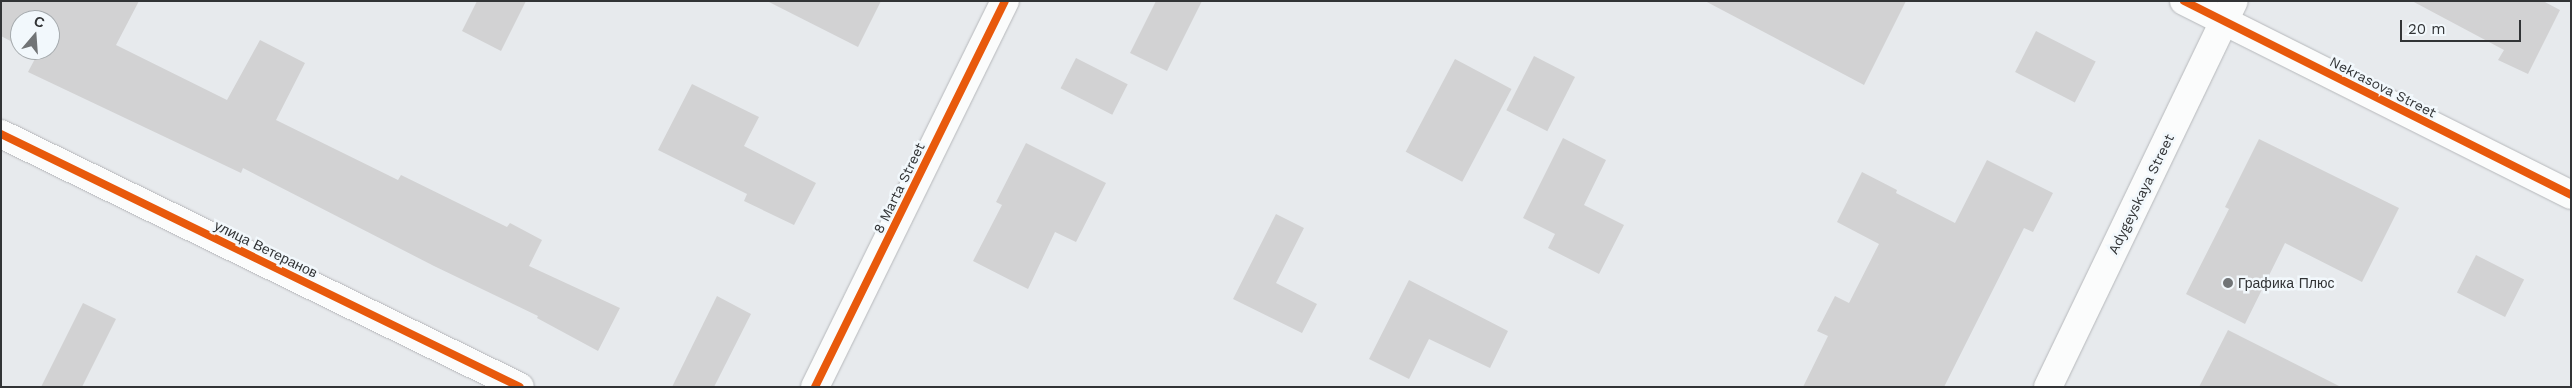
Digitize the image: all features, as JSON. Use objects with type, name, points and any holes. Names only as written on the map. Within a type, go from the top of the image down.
[{"type":"street","name":"8 Marta Street","points":[[815,387],[1005,1]]},
{"type":"street","name":"Nekrasova Street","points":[[2184,1],[2229,11],[2571,196]]},
{"type":"street","name":"Adygeyskaya Street","points":[[2048,387],[2229,11]]},
{"type":"street","name":"улица Ветеранов","points":[[1,134],[520,387]]},
{"type":"building","points":[[1,1],[139,1],[116,45],[227,100],[260,40],[305,63],[276,120],[398,180],[401,175],[507,227],[510,223],[542,240],[529,266],[620,308],[598,351],[537,318],[538,316],[434,266],[243,168],[241,173],[28,72],[34,60],[60,60],[60,10],[10,10],[10,41],[1,36]]},
{"type":"building","points":[[477,1],[526,1],[501,51],[462,31]]},
{"type":"building","points":[[767,1],[881,1],[858,47]]},
{"type":"building","points":[[1156,1],[1202,1],[1167,71],[1130,53]]},
{"type":"building","points":[[1705,1],[1906,1],[1864,85]]},
{"type":"building","points":[[2412,1],[2543,1],[2560,10],[2528,74],[2498,60],[2504,50]]},
{"type":"building","points":[[2036,31],[2096,61],[2075,102],[2015,72]]},
{"type":"building","points":[[1534,56],[1575,77],[1547,131],[1506,110]]},
{"type":"building","points":[[1076,58],[1128,84],[1112,115],[1061,88]]},
{"type":"building","points":[[1455,59],[1512,89],[1462,182],[1406,152]]},
{"type":"building","points":[[692,84],[759,117],[744,146],[816,183],[794,225],[744,201],[747,194],[658,150]]},
{"type":"building","points":[[1563,138],[1606,160],[1584,205],[1624,225],[1599,274],[1548,248],[1555,234],[1523,218]]},
{"type":"building","points":[[2259,139],[2399,208],[2362,282],[2285,243],[2245,324],[2186,294],[2229,209],[2225,207]]},
{"type":"building","points":[[1026,143],[1106,183],[1076,242],[1055,232],[1028,289],[973,261],[1002,205],[996,202]]},
{"type":"building","points":[[1987,160],[2053,193],[2033,232],[2024,228],[1944,387],[1803,387],[1828,336],[1817,331],[1835,296],[1849,303],[1879,244],[1837,222],[1862,172],[1897,190],[1896,193],[1955,223]]},
{"type":"building","points":[[1276,214],[1304,228],[1276,283],[1317,304],[1302,333],[1233,299]]},
{"type":"building","points":[[2476,255],[2524,280],[2505,317],[2457,292]]},
{"type":"building","points":[[1409,280],[1508,331],[1490,368],[1429,339],[1409,379],[1369,359]]},
{"type":"building","points":[[717,296],[751,314],[714,387],[672,387]]},
{"type":"building","points":[[83,303],[116,319],[82,387],[41,387]]},
{"type":"building","points":[[2228,330],[2341,387],[2199,387]]},
{"type":"cycle path","points":[[815,387],[1005,1]]},
{"type":"cycle path","points":[[2184,1],[2571,195]]},
{"type":"cycle path","points":[[1,134],[520,387]]},
{"type":"place","name":"Графика Плюс","points":[[2228,283]]}]
